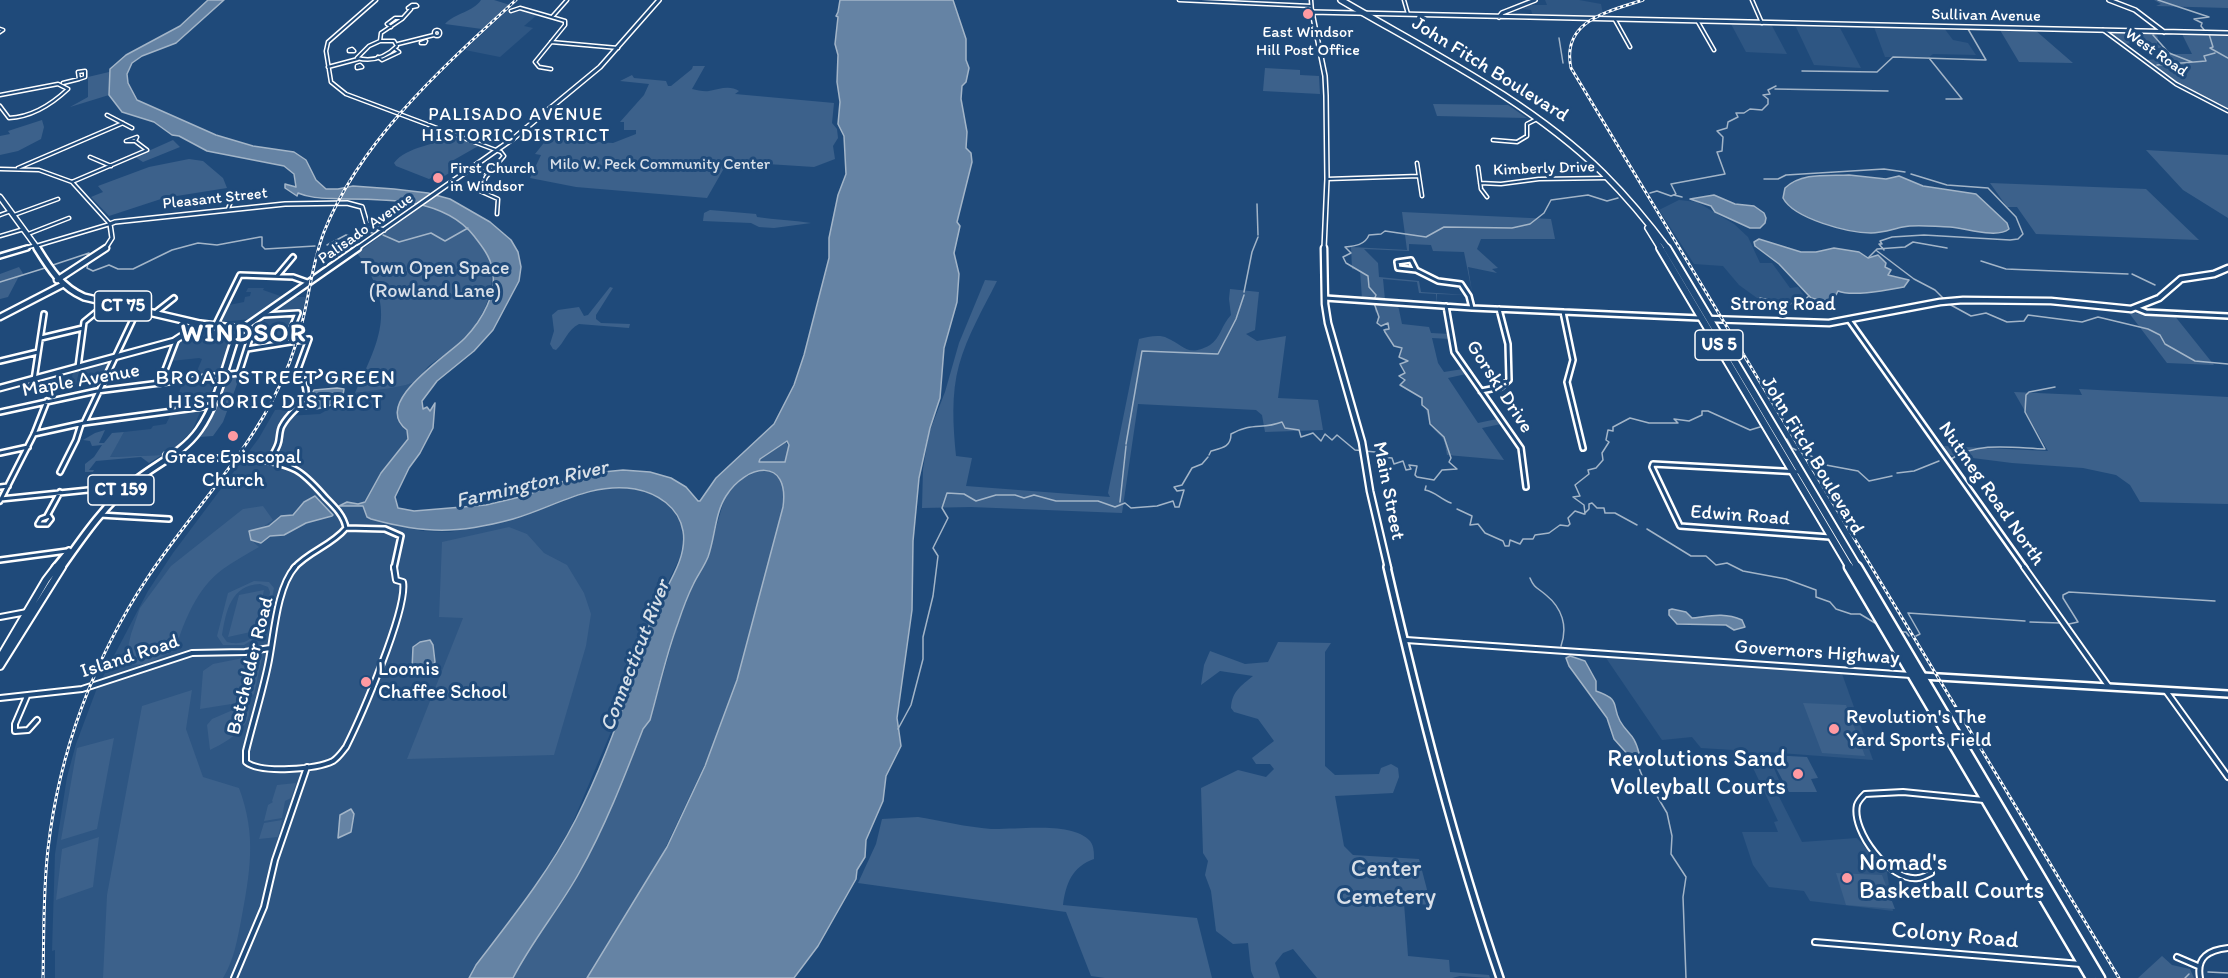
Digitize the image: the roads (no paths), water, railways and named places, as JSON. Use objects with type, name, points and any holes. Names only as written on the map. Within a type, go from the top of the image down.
[{"type":"highway","name":"John Fitch Boulevard","points":[[1335,0],[1537,119],[1590,161],[1645,220],[1707,318],[2087,964],[2100,978]]},
{"type":"highway","name":"John Fitch Boulevard","points":[[1341,0],[1360,13]]},
{"type":"highway","name":"John Fitch Boulevard","points":[[1797,472],[1832,537],[1917,676]]},
{"type":"highway","name":"John Fitch Boulevard","points":[[2087,964],[2091,978]]},
{"type":"main road","name":"CT 75","points":[[0,197],[36,246],[57,280],[75,294],[200,324],[242,329]]},
{"type":"main road","name":"CT 159","points":[[0,666],[3,654],[29,612],[71,551],[101,515],[126,486],[191,438],[199,429],[236,336],[242,329]]},
{"type":"street","points":[[376,0],[329,40],[326,49],[331,82],[344,92],[498,150],[504,156],[489,173],[480,191],[480,193],[498,199],[497,214]]},
{"type":"street","points":[[552,17],[567,0]]},
{"type":"street","name":"Palisado Avenue","points":[[242,329],[498,150],[585,79],[618,48],[659,0]]},
{"type":"street","points":[[1179,0],[1311,6]]},
{"type":"street","name":"Main Street","points":[[1311,0],[1325,76],[1327,179],[1323,220],[1325,298],[1330,332],[1364,451],[1371,498],[1404,640],[1477,911],[1500,978]]},
{"type":"street","points":[[1404,0],[1408,14]]},
{"type":"street","points":[[1499,17],[1502,13],[1535,0]]},
{"type":"street","points":[[1752,0],[1762,23]]},
{"type":"street","points":[[2109,0],[2135,10],[2164,32]]},
{"type":"street","points":[[511,11],[520,8],[566,23],[535,62],[539,67],[551,69]]},
{"type":"street","points":[[380,41],[381,34],[411,9]]},
{"type":"street","name":"Sullivan Avenue","points":[[1312,12],[2228,33]]},
{"type":"street","points":[[1616,20],[1630,47]]},
{"type":"street","points":[[1698,22],[1714,50]]},
{"type":"street","name":"West Road","points":[[2103,30],[2176,84],[2228,111]]},
{"type":"street","points":[[357,59],[363,51],[380,41],[391,40],[398,44],[423,40],[434,34]]},
{"type":"street","points":[[551,42],[618,48]]},
{"type":"street","points":[[328,66],[357,59],[378,57],[382,60],[392,57],[399,52],[395,49],[398,44]]},
{"type":"street","points":[[354,51],[363,51]]},
{"type":"street","points":[[360,65],[364,60]]},
{"type":"street","points":[[0,95],[79,79]]},
{"type":"street","points":[[0,106],[9,118],[18,117],[61,96],[68,89],[62,84]]},
{"type":"street","points":[[107,115],[132,128]]},
{"type":"street","points":[[1493,140],[1519,141],[1527,136],[1527,124],[1537,119]]},
{"type":"street","points":[[16,169],[123,123]]},
{"type":"street","points":[[72,182],[147,150],[135,141]]},
{"type":"street","points":[[90,157],[111,166]]},
{"type":"street","points":[[1417,163],[1422,196]]},
{"type":"street","points":[[1478,167],[1480,183],[1487,197]]},
{"type":"street","points":[[485,171],[494,168]]},
{"type":"street","points":[[0,169],[39,170],[72,182],[110,224],[112,238],[106,247],[57,280]]},
{"type":"street","points":[[471,169],[489,173]]},
{"type":"street","points":[[1327,179],[1419,176]]},
{"type":"street","name":"Kimberly Drive","points":[[1480,183],[1501,184],[1539,179],[1607,178]]},
{"type":"street","points":[[228,209],[234,193],[232,193]]},
{"type":"street","points":[[0,214],[13,213],[58,199]]},
{"type":"street","name":"Pleasant Street","points":[[0,256],[110,224],[295,203],[351,202],[362,207],[362,217],[368,225],[384,230]]},
{"type":"street","points":[[0,236],[26,232],[69,218]]},
{"type":"street","points":[[277,276],[293,257]]},
{"type":"street","points":[[1416,270],[1413,261],[1397,262],[1398,268],[1416,270],[1431,279],[1461,284],[1467,289],[1472,308]]},
{"type":"street","points":[[2136,308],[2159,298],[2181,279],[2214,274],[2228,268]]},
{"type":"street","points":[[215,327],[240,275],[293,277],[307,282],[278,303]]},
{"type":"street","points":[[0,317],[62,285]]},
{"type":"street","points":[[155,313],[174,298]]},
{"type":"street","name":"Strong Road","points":[[1325,298],[1472,308],[1814,323],[1849,320],[1953,300],[2051,301],[2136,308]]},
{"type":"street","points":[[77,369],[82,328],[88,317],[107,303]]},
{"type":"street","name":"Gorski Drive","points":[[1446,306],[1454,352],[1521,448],[1526,487]]},
{"type":"street","points":[[2136,308],[2146,312],[2228,316]]},
{"type":"street","points":[[60,472],[132,317],[138,309]]},
{"type":"street","points":[[1481,391],[1501,387],[1509,380],[1508,344],[1499,309]]},
{"type":"street","points":[[1563,312],[1573,360],[1567,382],[1583,448]]},
{"type":"street","points":[[264,315],[298,313],[296,326],[289,333],[286,342]]},
{"type":"street","points":[[34,380],[44,314]]},
{"type":"street","name":"Nutmeg Road North","points":[[1849,320],[2109,687]]},
{"type":"street","points":[[0,388],[176,341],[200,324]]},
{"type":"street","points":[[41,338],[82,328]]},
{"type":"street","points":[[242,329],[252,332],[247,349],[309,339],[298,370],[298,376],[308,387],[307,394],[298,410],[281,428],[278,444],[269,461]]},
{"type":"street","points":[[160,382],[176,341]]},
{"type":"street","name":"Maple Avenue","points":[[0,412],[99,391],[239,373],[247,349]]},
{"type":"street","points":[[0,361],[39,352]]},
{"type":"street","points":[[304,381],[319,374]]},
{"type":"street","points":[[0,500],[34,435],[47,401]]},
{"type":"street","points":[[34,435],[82,424],[210,406]]},
{"type":"street","points":[[0,453],[28,447]]},
{"type":"street","points":[[167,456],[269,461],[289,466],[304,476],[343,517],[346,528],[385,529],[401,536],[394,572],[396,579],[403,582],[404,590],[394,630],[350,743],[338,758],[323,765],[308,767],[275,860],[264,908],[234,978]]},
{"type":"street","name":"Edwin Road","points":[[1797,472],[1653,464],[1652,467],[1680,526],[1832,537]]},
{"type":"street","points":[[0,487],[8,486]]},
{"type":"street","points":[[0,500],[126,486]]},
{"type":"street","points":[[47,516],[60,492]]},
{"type":"street","points":[[101,515],[169,519]]},
{"type":"street","name":"Batchelder Road","points":[[308,767],[262,769],[250,766],[246,762],[246,752],[290,572],[303,559],[336,540],[346,528]]},
{"type":"street","points":[[0,560],[71,551]]},
{"type":"street","points":[[0,616],[29,612]]},
{"type":"street","name":"Governors Highway","points":[[1404,640],[1917,676],[2228,694]]},
{"type":"street","name":"Island Road","points":[[0,698],[82,689],[192,653],[244,652],[270,648]]},
{"type":"street","points":[[2166,691],[2228,777]]},
{"type":"street","points":[[27,696],[15,724],[15,731],[28,730],[37,720]]},
{"type":"street","points":[[1931,873],[1926,878],[1905,877],[1882,861],[1861,833],[1857,813],[1860,799],[1864,794],[1882,792],[1991,800]]},
{"type":"street","name":"Colony Road","points":[[1815,942],[2087,964]]},
{"type":"street","points":[[2200,978],[2198,966],[2205,953],[2228,948]]},
{"type":"street","points":[[2176,957],[2198,966]]},
{"type":"waterway","points":[[2158,0],[2209,17],[2194,19],[2202,23],[2201,26],[2205,31]]},
{"type":"waterway","points":[[1929,58],[1986,60],[1968,29]]},
{"type":"waterway","points":[[2209,34],[2213,47],[2210,48],[2228,58]]},
{"type":"waterway","points":[[2153,35],[2169,53],[2192,62]]},
{"type":"waterway","points":[[1559,38],[1563,63]]},
{"type":"waterway","points":[[2157,65],[2206,61],[2204,56],[2215,53]]},
{"type":"waterway","points":[[1802,71],[1877,72],[1893,57],[1929,58]]},
{"type":"waterway","points":[[1929,58],[1962,99],[1946,99]]},
{"type":"waterway","points":[[1650,193],[1657,191],[1671,196],[1676,194],[1671,184],[1725,174],[1717,152],[1722,151],[1723,137],[1717,131],[1727,128],[1728,122],[1738,117],[1736,113],[1744,113],[1750,109],[1762,110],[1768,104],[1768,99],[1763,95],[1770,94],[1768,90],[1776,86]]},
{"type":"waterway","points":[[1775,89],[1888,91]]},
{"type":"waterway","points":[[1764,179],[1778,179],[1786,175],[1884,169],[1905,172]]},
{"type":"waterway","points":[[1883,249],[1879,244],[1882,244],[1880,241],[1892,237],[1924,235],[2010,240],[2018,239],[2023,234],[2016,217],[1988,188],[1947,185],[1911,174]]},
{"type":"waterway","points":[[1374,300],[1376,295],[1369,287],[1368,276],[1346,263],[1343,257],[1351,253],[1345,247],[1362,243],[1369,235],[1381,234],[1385,231],[1426,237],[1444,227],[1512,228],[1530,224],[1544,213],[1551,200],[1588,195],[1607,201],[1618,198]]},
{"type":"waterway","points":[[1674,195],[1682,197]]},
{"type":"waterway","points":[[1257,204],[1258,235]]},
{"type":"waterway","points":[[383,235],[399,242],[431,233],[445,241],[468,228]]},
{"type":"waterway","points":[[327,245],[346,235],[355,237],[364,232],[373,233]]},
{"type":"waterway","points":[[88,263],[87,268],[93,271],[109,265],[118,269],[133,269],[172,250],[198,243],[217,245],[260,237],[262,237],[262,246],[265,249],[315,246]]},
{"type":"waterway","points":[[1244,292],[1252,252],[1258,237]]},
{"type":"waterway","points":[[1883,249],[1905,247],[1913,242],[1947,248]]},
{"type":"waterway","points":[[1869,257],[1877,249],[1883,249]]},
{"type":"waterway","points":[[1877,251],[1914,279],[1935,290],[1943,298]]},
{"type":"waterway","points":[[53,265],[89,253],[89,256]]},
{"type":"waterway","points":[[1981,261],[2006,269],[2128,274]]},
{"type":"waterway","points":[[0,282],[45,268]]},
{"type":"waterway","points":[[2132,274],[2155,285]]},
{"type":"waterway","points":[[1126,444],[1142,351],[1218,354],[1236,319],[1244,295]]},
{"type":"waterway","points":[[1760,298],[1792,304],[1809,296]]},
{"type":"waterway","points":[[1209,455],[1211,451],[1228,444],[1231,434],[1239,430],[1282,422],[1285,428],[1299,430],[1301,437],[1313,433],[1321,441],[1325,434],[1332,440],[1337,435],[1355,450],[1375,452],[1380,457],[1392,458],[1394,464],[1403,461],[1406,470],[1411,469],[1409,465],[1417,466],[1415,475],[1417,477],[1434,480],[1442,470],[1457,469],[1449,462],[1451,458],[1444,437],[1430,424],[1428,410],[1422,405],[1422,398],[1400,385],[1405,380],[1399,376],[1405,373],[1400,364],[1408,361],[1399,357],[1402,348],[1394,346],[1385,332],[1384,330],[1389,329],[1388,323],[1381,326],[1377,323],[1379,317],[1374,303]]},
{"type":"waterway","points":[[1949,304],[1971,316],[1986,313],[2007,322],[2024,321],[2028,315],[2082,322],[2098,317],[2148,329],[2160,335],[2165,344],[2195,361],[2228,364]]},
{"type":"waterway","points":[[1951,459],[1962,453],[1985,448],[2045,449],[2025,412],[2026,395],[2029,392],[2055,387]]},
{"type":"waterway","points":[[1585,514],[1584,505],[1573,497],[1580,496],[1575,485],[1589,474],[1588,470],[1596,468],[1603,460],[1602,453],[1609,442],[1606,440],[1608,430],[1613,431],[1613,427],[1630,418],[1649,423],[1678,423],[1674,419],[1689,421],[1702,415],[1702,411],[1708,411],[1750,430],[1760,427]]},
{"type":"waterway","points":[[1787,439],[1792,448],[1796,450]]},
{"type":"waterway","points":[[1120,502],[1126,446]]},
{"type":"waterway","points":[[1807,454],[1813,457],[1815,463],[1858,471],[1869,481],[1892,476]]},
{"type":"waterway","points":[[898,729],[911,705],[923,659],[923,637],[933,596],[938,556],[933,548],[948,518],[942,508],[947,493],[964,494],[976,501],[996,495],[1015,495],[1024,498],[1034,495],[1056,501],[1098,501],[1115,507],[1125,503],[1131,508],[1157,506],[1173,501],[1175,507],[1179,507],[1184,490],[1177,491],[1174,487],[1182,485],[1192,468],[1202,464],[1208,457]]},
{"type":"waterway","points":[[1897,473],[1914,471],[1939,461]]},
{"type":"waterway","points":[[1426,486],[1425,490],[1451,503]]},
{"type":"waterway","points":[[1585,513],[1589,509],[1589,504],[1592,503],[1597,508],[1604,508],[1605,513],[1615,513],[1637,525]]},
{"type":"waterway","points":[[1457,509],[1472,516],[1470,525],[1478,524],[1485,533],[1503,541],[1505,546],[1509,546],[1510,540],[1520,544],[1523,539],[1533,539],[1535,535],[1549,533],[1560,525],[1568,526],[1570,524],[1568,518],[1575,511],[1584,514]]},
{"type":"waterway","points":[[1647,529],[1691,556],[1706,556],[1716,565],[1727,563],[1743,571],[1786,579],[1816,590],[1816,597],[1830,602],[1836,609],[1851,614],[1860,614],[1875,623]]},
{"type":"waterway","points":[[1530,578],[1535,586],[1552,600],[1560,612],[1564,625],[1561,646]]},
{"type":"waterway","points":[[2069,624],[2078,622],[2063,598],[2063,595],[2069,592],[2215,601]]},
{"type":"waterway","points":[[1916,636],[1920,634],[1908,613],[2025,621]]},
{"type":"waterway","points":[[2030,622],[2060,623]]},
{"type":"waterway","points":[[1900,632],[1906,632],[1909,636]]},
{"type":"waterway","points":[[1635,758],[1645,783],[1657,796],[1667,813],[1672,836],[1671,854],[1686,877],[1683,897],[1686,978]]},
{"type":"waterway","points":[[2208,972],[2228,973]]},
{"type":"waterway","points":[[2185,978],[2189,974]]},
{"type":"railway","points":[[43,978],[45,881],[53,813],[70,742],[82,707],[111,640],[148,577],[243,448],[271,403],[297,341],[314,264],[324,232],[359,166],[382,135],[433,78],[516,0]]},
{"type":"railway","points":[[1643,0],[1602,14],[1580,29],[1573,39],[1570,52],[1571,68],[2119,978]]},
{"type":"place","name":"East Windsor Hill Post Office","points":[[1308,14]]},
{"type":"place","name":"First Church in Windsor","points":[[438,178]]},
{"type":"place","name":"Grace Episcopal Church","points":[[233,436]]},
{"type":"place","name":"Loomis Chaffee School","points":[[366,682]]},
{"type":"place","name":"Revolution's The Yard Sports Field","points":[[1834,729]]},
{"type":"place","name":"Revolutions Sand Volleyball Courts","points":[[1798,774]]},
{"type":"place","name":"Nomad's Basketball Courts","points":[[1847,878]]},
{"type":"district","name":"PALISADO AVENUE HISTORIC DISTRICT","points":[[516,125]]},
{"type":"district","name":"WINDSOR","points":[[244,334]]},
{"type":"district","name":"BROAD STREET GREEN HISTORIC DISTRICT","points":[[276,391]]},
{"type":"park label","name":"Milo W. Peck Community Center","points":[[660,165]]},
{"type":"park label","name":"Town Open Space (Rowland Lane)","points":[[435,280]]},
{"type":"park label","name":"Center Cemetery","points":[[1386,884]]},
{"type":"water label","name":"Farmington River","points":[[532,485]]},
{"type":"water label","name":"Connecticut River","points":[[636,656]]}]
